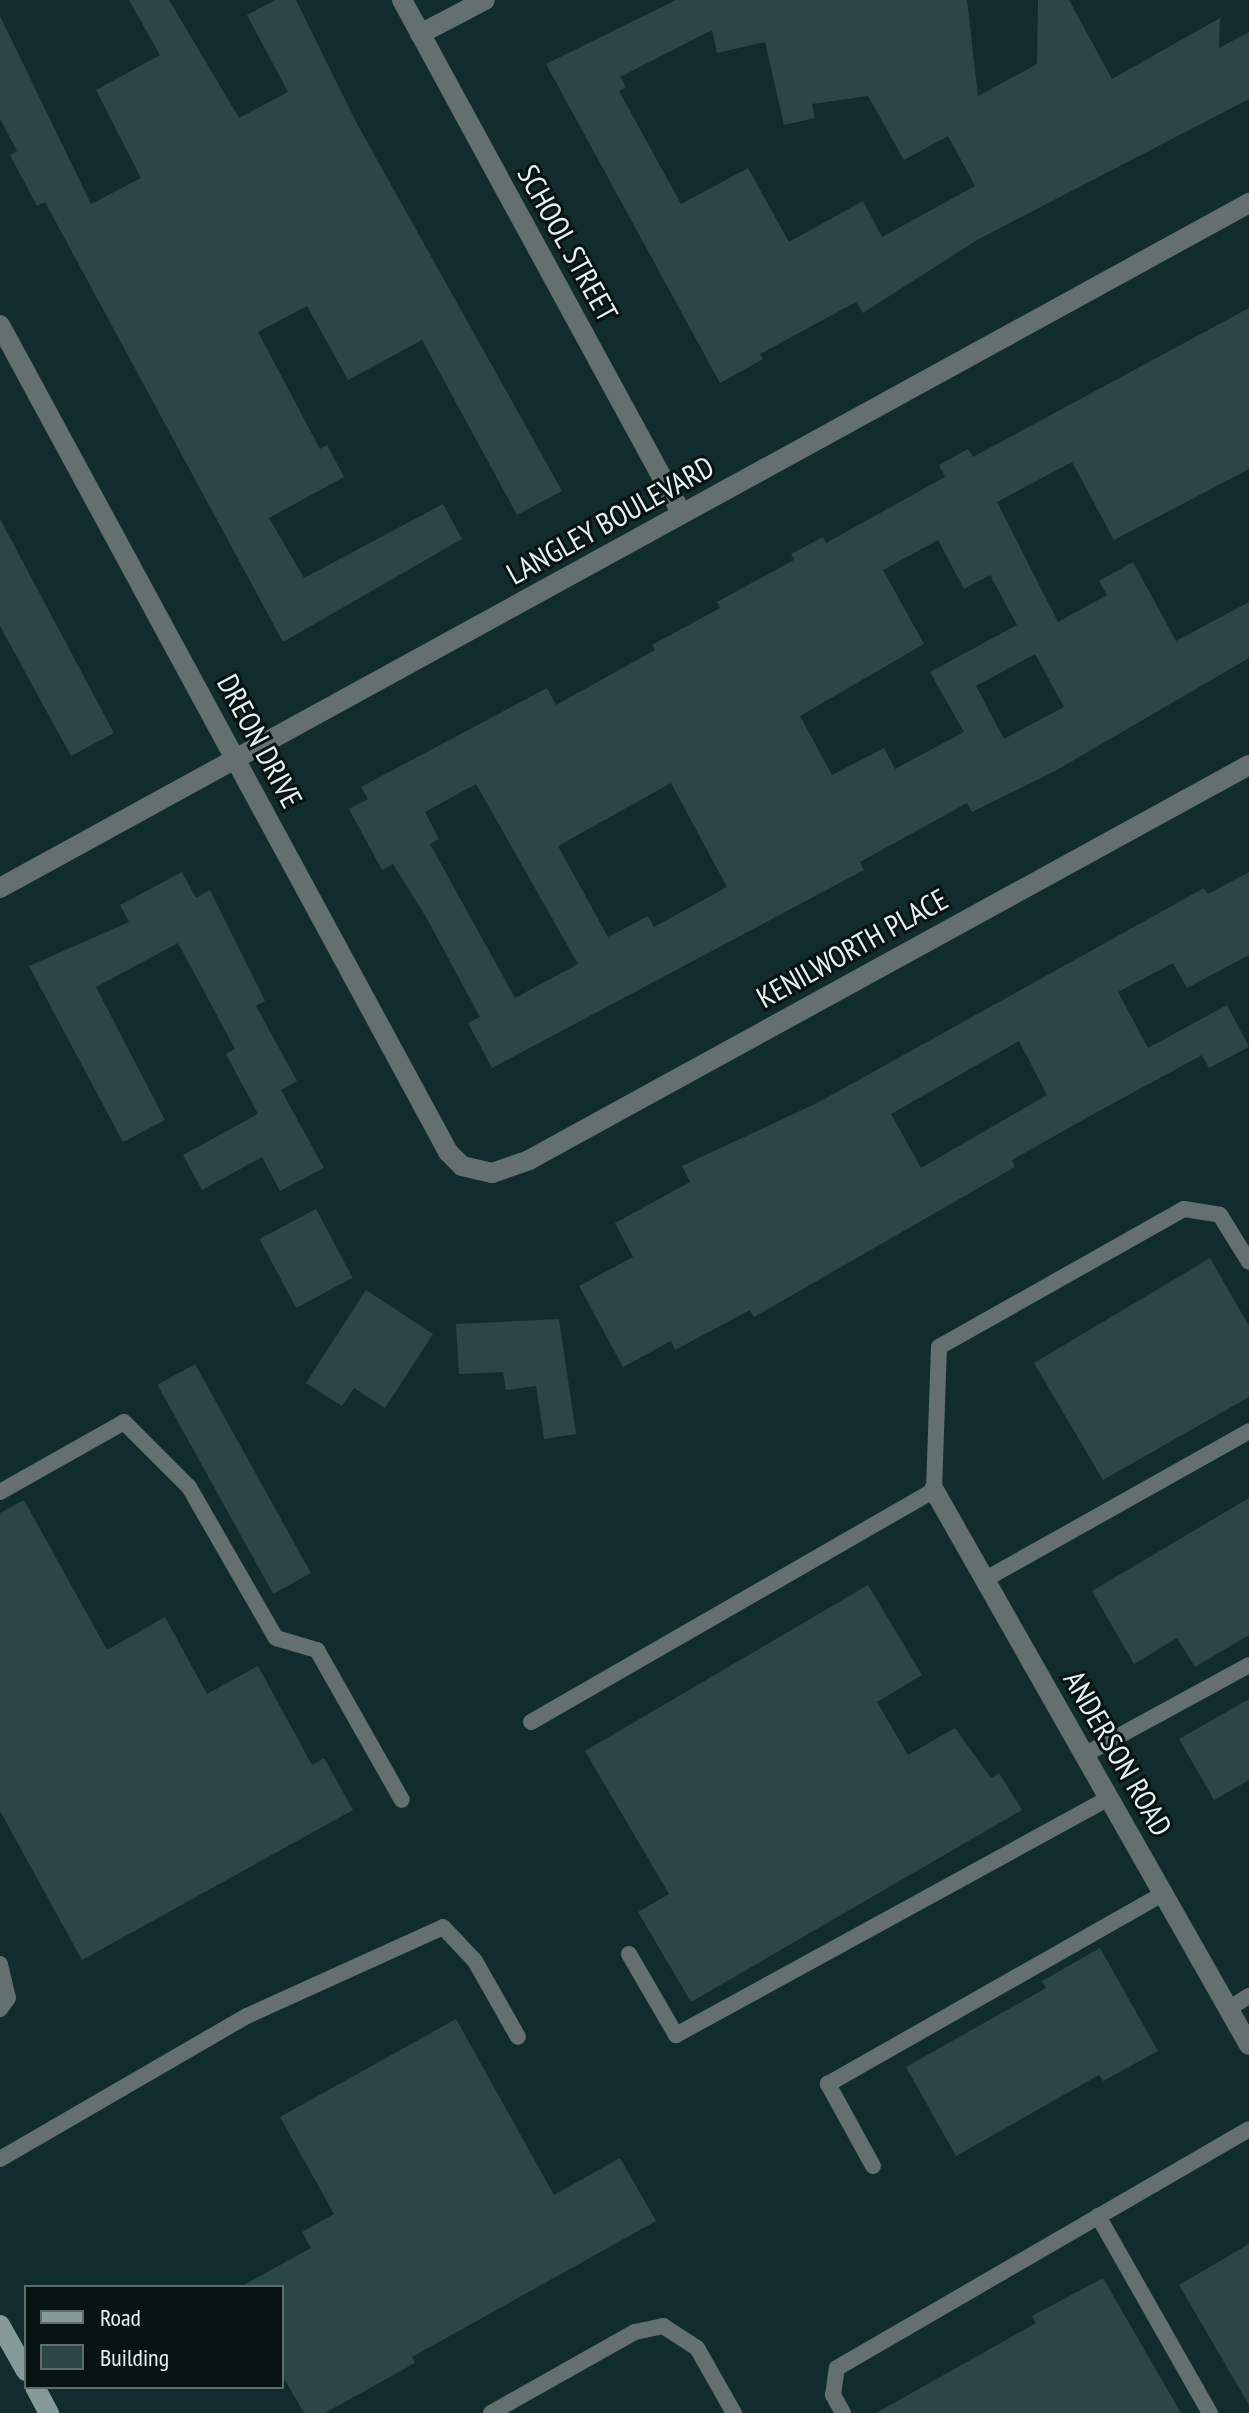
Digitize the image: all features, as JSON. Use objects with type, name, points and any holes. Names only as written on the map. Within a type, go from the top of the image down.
[{"type":"main road","points":[[0,2325],[24,2367]]},
{"type":"main road","points":[[36,2389],[49,2413]]},
{"type":"street","name":"SCHOOL STREET","points":[[402,0],[682,514]]},
{"type":"street","points":[[420,34],[485,0]]},
{"type":"street","name":"LANGLEY BOULEVARD","points":[[0,888],[1249,203]]},
{"type":"street","name":"DREON DRIVE","points":[[0,325],[448,1152],[480,1172]]},
{"type":"street","name":"KENILWORTH PLACE","points":[[480,1172],[529,1160],[1249,765]]},
{"type":"street","name":"ANDERSON ROAD","points":[[934,1490],[1249,2045]]},
{"type":"lane","points":[[531,1722],[934,1490],[939,1347],[1184,1209],[1220,1215],[1249,1262]]},
{"type":"lane","points":[[0,1492],[124,1422],[189,1487],[276,1638],[317,1650],[402,1800]]},
{"type":"lane","points":[[984,1580],[1249,1431]]},
{"type":"lane","points":[[1084,1755],[1249,1665]]},
{"type":"lane","points":[[629,1954],[676,2035],[1109,1798]]},
{"type":"lane","points":[[873,2166],[828,2084],[1163,1894]]},
{"type":"lane","points":[[0,2159],[247,2016],[443,1927],[475,1961],[518,2037]]},
{"type":"lane","points":[[0,1964],[8,1998],[0,2009]]},
{"type":"lane","points":[[1228,2009],[1249,1996]]},
{"type":"lane","points":[[843,2413],[833,2395],[837,2368],[1249,2129]]},
{"type":"lane","points":[[1098,2216],[1210,2413]]},
{"type":"lane","points":[[491,2413],[635,2332],[663,2326],[697,2348],[734,2413]]},
{"type":"building","points":[[129,0],[169,0],[239,118],[288,92],[247,15],[275,0],[296,0],[356,122],[562,491],[517,515],[422,340],[348,380],[307,306],[258,332],[320,449],[327,445],[344,477],[269,518],[304,578],[443,504],[462,539],[283,642],[45,202],[37,206],[10,155],[17,151],[0,119],[0,16],[91,204],[141,178],[96,90],[160,55]]},
{"type":"building","points":[[676,0],[967,0],[978,96],[1037,64],[1038,0],[1069,0],[1112,79],[1220,18],[1219,48],[1249,32],[1249,99],[977,240],[863,313],[856,302],[760,354],[763,359],[720,383],[546,64]],"holes":[[[712,30],[717,53],[765,42],[784,125],[815,118],[812,104],[868,96],[904,160],[948,136],[975,186],[882,237],[863,201],[789,242],[748,168],[681,204],[619,91],[626,87],[620,77]]]},
{"type":"building","points":[[1249,308],[1249,469],[1114,540],[1072,462],[997,502],[1058,622],[1107,595],[1099,581],[1133,562],[1176,641],[1249,602],[1249,658],[1055,771],[972,812],[967,803],[860,862],[864,870],[492,1068],[468,1023],[480,1017],[426,917],[393,864],[382,870],[349,809],[368,799],[361,787],[547,688],[556,705],[655,650],[652,645],[720,608],[717,602],[794,560],[791,554],[823,537],[826,543],[945,477],[939,465],[968,449],[973,457]],"holes":[[[938,540],[964,589],[990,575],[1017,625],[930,672],[964,732],[895,769],[884,748],[832,775],[800,716],[924,644],[883,570]],[[1035,654],[1064,707],[1004,739],[976,686]],[[671,783],[727,887],[654,927],[648,916],[608,937],[558,846]],[[476,784],[578,964],[515,998],[430,844],[439,839],[425,812]]]},
{"type":"building","points":[[0,519],[114,733],[71,756],[0,626]]},
{"type":"building","points":[[182,872],[196,898],[210,890],[265,1001],[256,1006],[297,1081],[281,1090],[324,1168],[280,1191],[262,1157],[202,1190],[183,1155],[258,1114],[226,1054],[235,1049],[178,943],[96,987],[165,1120],[123,1142],[29,966],[129,922],[120,905]]},
{"type":"building","points":[[1249,872],[1249,955],[1187,988],[1173,963],[1118,992],[1148,1048],[1227,1005],[1249,1047],[1209,1068],[1202,1055],[1088,1117],[1012,1160],[1015,1167],[754,1317],[750,1310],[675,1350],[671,1341],[623,1367],[579,1286],[633,1257],[615,1223],[690,1182],[682,1166],[819,1102],[1204,888],[1208,894]],"holes":[[[1019,1041],[1047,1095],[921,1168],[891,1114]]]},
{"type":"building","points":[[316,1209],[353,1278],[296,1308],[259,1239]]},
{"type":"building","points":[[1210,1258],[1249,1326],[1249,1397],[1103,1480],[1034,1363]]},
{"type":"building","points":[[366,1290],[433,1334],[385,1408],[354,1388],[342,1406],[306,1383]]},
{"type":"building","points":[[559,1319],[576,1434],[544,1439],[536,1386],[506,1390],[503,1372],[459,1374],[456,1324]]},
{"type":"building","points":[[195,1364],[311,1573],[273,1594],[157,1385]]},
{"type":"building","points":[[1249,1498],[1249,1635],[1195,1667],[1177,1638],[1134,1664],[1092,1591]]},
{"type":"building","points":[[24,1500],[107,1650],[165,1617],[207,1694],[258,1666],[312,1765],[324,1758],[353,1810],[82,1960],[0,1811],[0,1513]]},
{"type":"building","points":[[868,1585],[922,1675],[877,1702],[908,1755],[955,1728],[991,1778],[999,1773],[1022,1810],[691,2002],[638,1912],[669,1894],[585,1751]]},
{"type":"building","points":[[1249,1699],[1249,1780],[1214,1800],[1179,1739]]},
{"type":"building","points":[[1100,1948],[1158,2051],[1103,2081],[1099,2075],[956,2156],[906,2067],[1046,1988],[1042,1981]]},
{"type":"building","points":[[456,2019],[554,2195],[620,2158],[656,2221],[412,2357],[415,2363],[325,2413],[304,2413],[284,2378],[284,2285],[244,2285],[311,2248],[302,2232],[334,2214],[280,2117]]},
{"type":"building","points":[[1249,2244],[1249,2405],[1179,2285]]},
{"type":"building","points":[[1103,2278],[1181,2413],[876,2413],[1036,2323],[1032,2316]]}]
